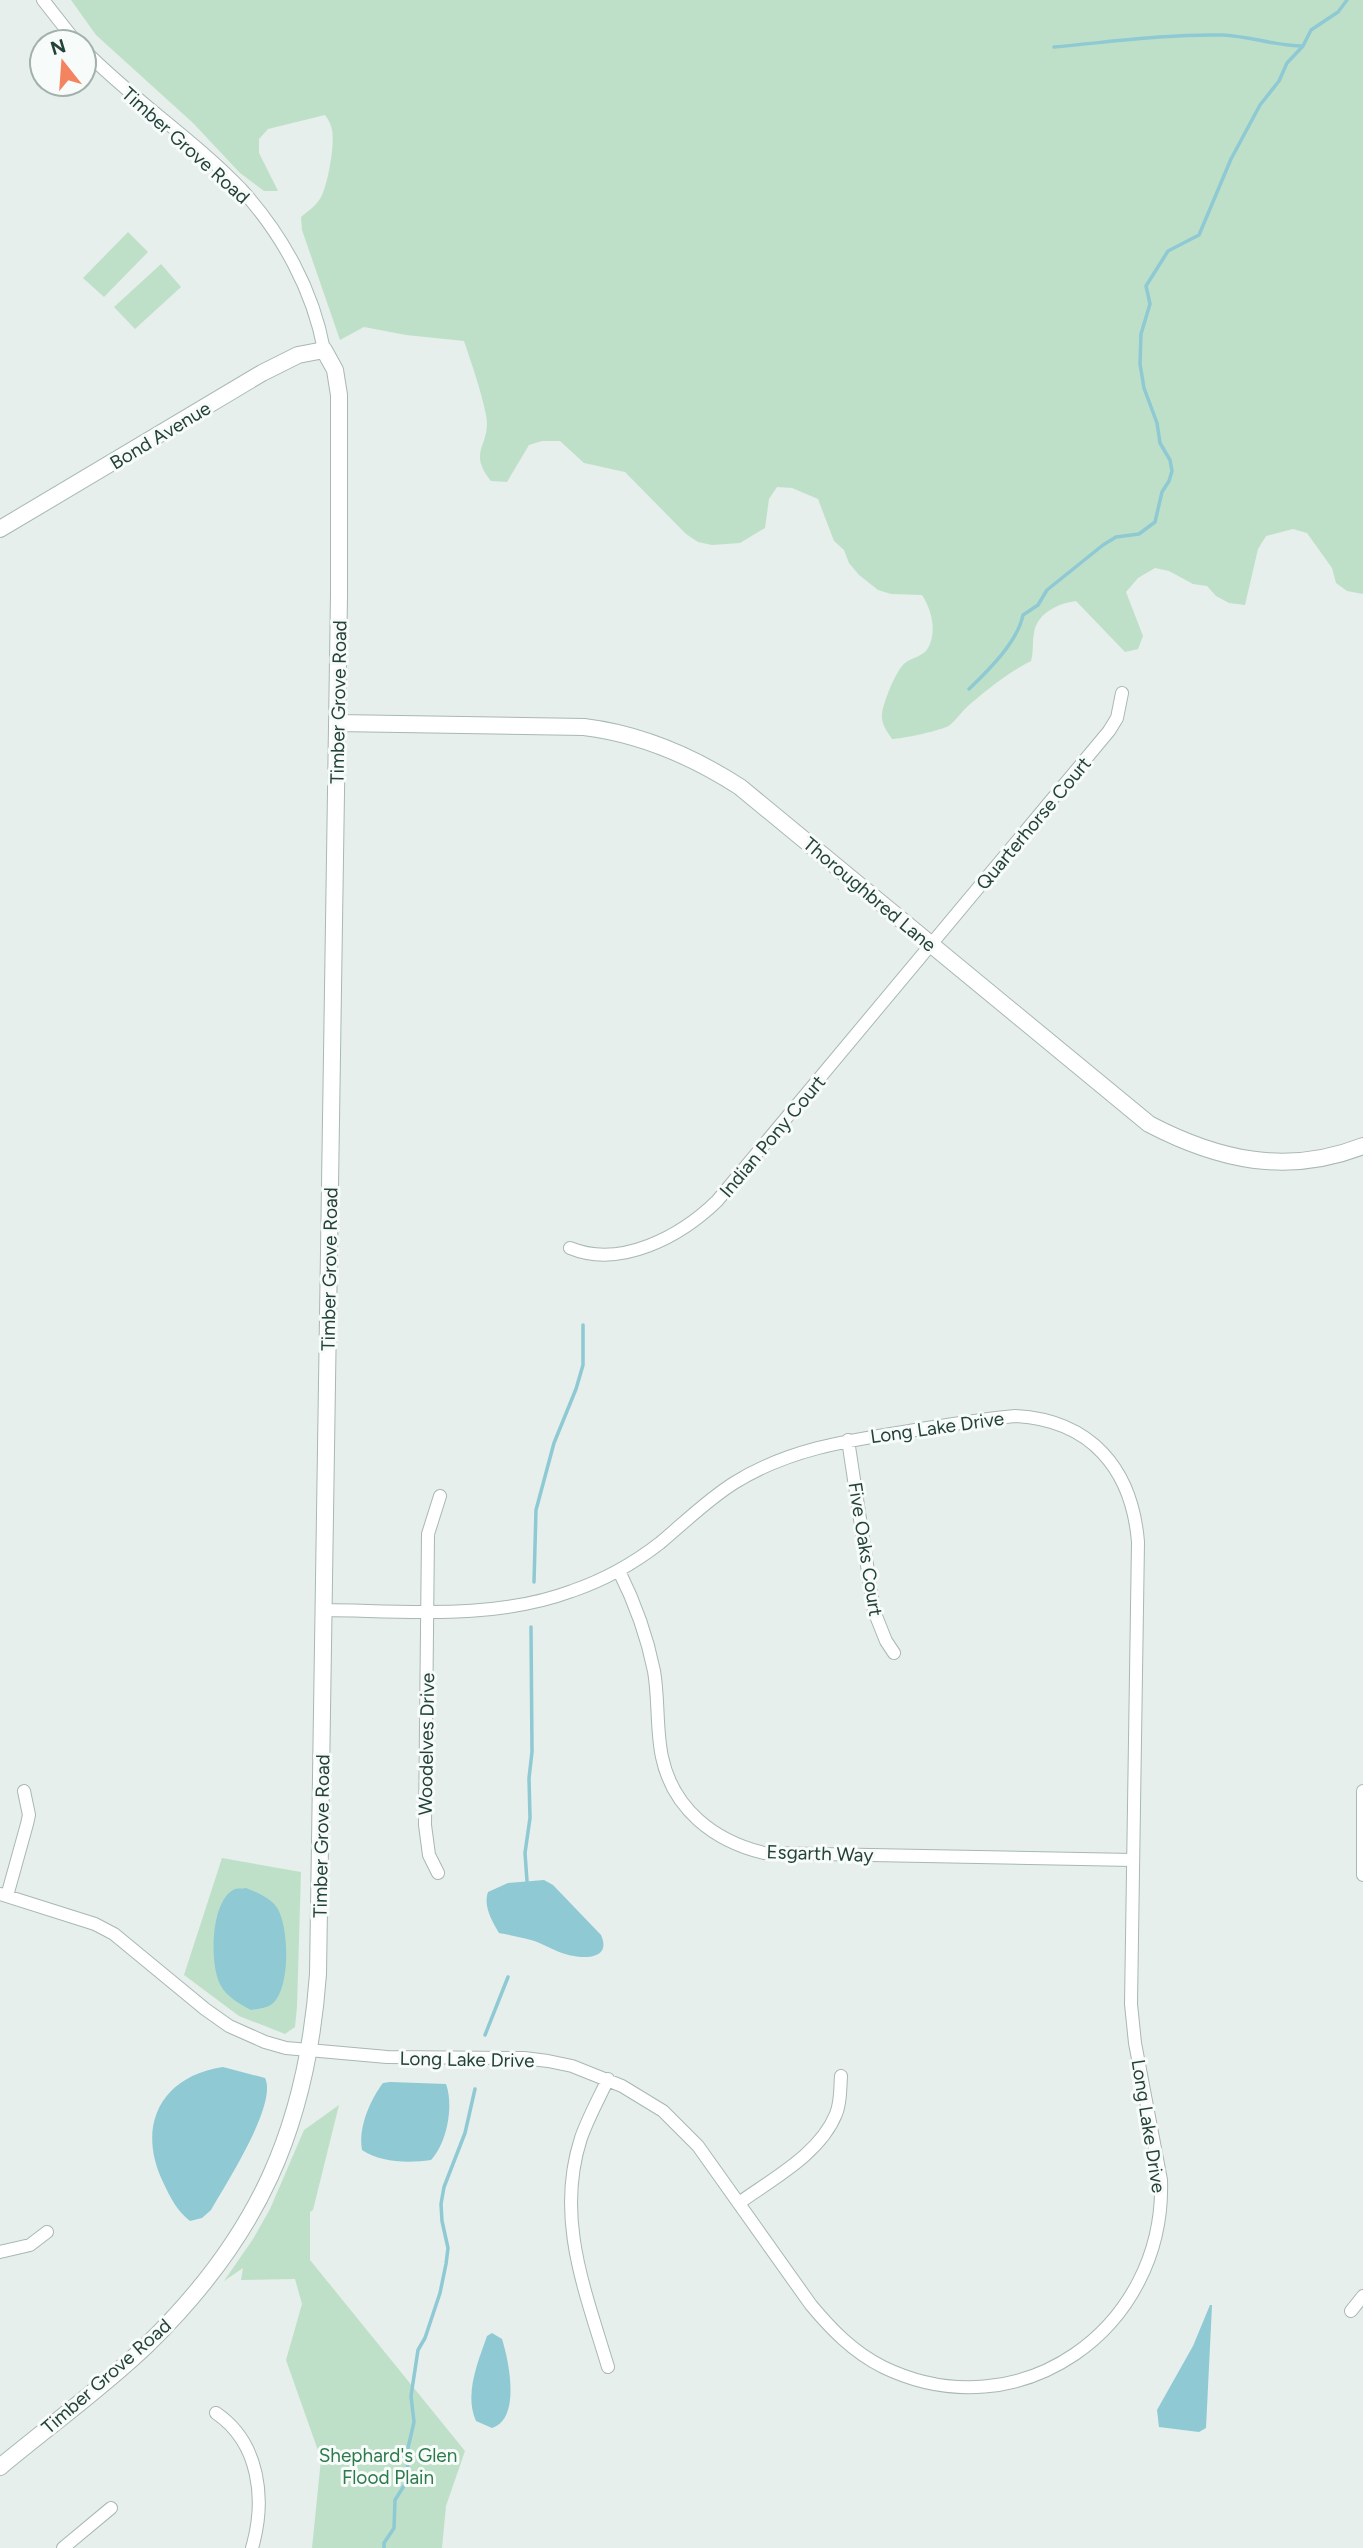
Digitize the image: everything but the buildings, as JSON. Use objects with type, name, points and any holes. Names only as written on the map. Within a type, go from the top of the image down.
[{"type":"street","points":[[43,0],[65,28]]},
{"type":"street","name":"Timber Grove Road","points":[[0,2467],[146,2345],[180,2311],[236,2239],[274,2171],[300,2096],[310,2050],[318,1974],[337,723],[339,395],[335,370],[324,350],[304,284],[282,244],[252,202],[230,179],[127,92],[98,64]]},
{"type":"street","name":"Bond Avenue","points":[[0,530],[262,373],[298,355],[324,350]]},
{"type":"street","name":"Quarterhorse Court","points":[[931,945],[1109,731],[1117,718],[1122,693]]},
{"type":"street","name":"Thoroughbred Lane","points":[[337,723],[584,727],[622,734],[662,746],[711,768],[740,787],[1149,1124],[1203,1150],[1263,1161],[1323,1158],[1363,1146]]},
{"type":"street","name":"Indian Pony Court","points":[[570,1248],[595,1255],[646,1246],[678,1232],[705,1213],[741,1174],[931,945]]},
{"type":"street","name":"Long Lake Drive","points":[[4,1895],[94,1924],[114,1934],[205,2009],[229,2026],[265,2042],[310,2050],[422,2059],[524,2058],[572,2066],[608,2079],[643,2097],[680,2126],[830,2328],[865,2357],[906,2376],[956,2386],[982,2386],[1013,2381],[1060,2363],[1082,2351],[1119,2316],[1146,2269],[1160,2222],[1161,2200],[1159,2171],[1132,2023],[1138,1542],[1133,1507],[1120,1475],[1092,1442],[1076,1432],[1033,1417],[995,1418],[848,1440],[798,1452],[749,1475],[717,1495],[660,1542],[619,1571],[570,1592],[529,1604],[488,1610],[325,1610]]},
{"type":"street","name":"Five Oaks Court","points":[[848,1440],[874,1611],[894,1653]]},
{"type":"street","name":"Woodelves Drive","points":[[438,1873],[429,1855],[425,1825],[428,1534],[440,1496]]},
{"type":"street","name":"Esgarth Way","points":[[619,1571],[632,1597],[648,1646],[658,1700],[660,1739],[666,1771],[674,1789],[696,1819],[728,1842],[764,1853],[1133,1860]]},
{"type":"street","points":[[4,1895],[29,1815],[24,1791]]},
{"type":"street","points":[[1363,1791],[1363,1875]]},
{"type":"street","points":[[739,2203],[818,2142],[836,2115],[841,2076]]},
{"type":"street","points":[[608,2079],[582,2136],[571,2180],[569,2201],[576,2257],[608,2367]]},
{"type":"street","points":[[0,2252],[30,2245],[47,2232]]},
{"type":"street","points":[[1351,2311],[1363,2296]]},
{"type":"street","points":[[216,2413],[237,2431],[258,2479],[260,2514],[253,2548]]},
{"type":"street","points":[[63,2548],[111,2508]]},
{"type":"green space","points":[[71,0],[1363,0],[1363,594],[1347,591],[1336,583],[1332,568],[1307,533],[1293,529],[1266,536],[1258,549],[1245,605],[1229,603],[1216,596],[1207,586],[1193,584],[1169,571],[1155,568],[1138,578],[1126,592],[1143,636],[1138,649],[1125,652],[1076,601],[1063,604],[1050,610],[1039,620],[1033,636],[1031,661],[991,687],[966,707],[950,725],[922,734],[892,739],[882,721],[885,702],[901,667],[928,648],[933,628],[931,614],[922,595],[891,594],[878,590],[859,575],[849,563],[844,550],[834,541],[818,499],[792,488],[777,487],[769,499],[765,528],[740,543],[712,545],[698,542],[686,534],[625,472],[584,463],[560,441],[542,441],[529,445],[507,482],[491,481],[484,471],[480,455],[486,434],[486,415],[464,341],[364,327],[340,340],[302,230],[301,217],[319,200],[328,174],[333,136],[325,115],[268,129],[259,139],[259,153],[278,191],[264,191],[240,173],[193,123],[98,37],[98,28],[91,28]]},
{"type":"green space","points":[[128,232],[148,252],[104,297],[83,278]]},
{"type":"green space","points":[[161,264],[181,287],[135,329],[114,307]]},
{"type":"green space","points":[[222,1858],[301,1872],[297,2007],[295,2027],[285,2034],[239,2016],[184,1975]]},
{"type":"green space","name":"Shephard's Glen Flood Plain","points":[[339,2105],[313,2210],[310,2212],[310,2260],[465,2451],[446,2506],[442,2548],[312,2548],[321,2459],[286,2360],[302,2304],[295,2279],[241,2280],[243,2268],[224,2281],[270,2209],[304,2130]]},
{"type":"water","points":[[544,1880],[553,1885],[601,1935],[603,1944],[598,1954],[585,1957],[569,1955],[535,1941],[499,1933],[487,1908],[488,1892],[508,1883]]},
{"type":"water","points":[[246,1888],[275,1905],[284,1926],[286,1940],[283,1985],[278,1996],[272,2004],[251,2010],[230,1997],[221,1986],[217,1977],[214,1950],[216,1919],[221,1906],[227,1895],[235,1889]]},
{"type":"water","points":[[223,2067],[265,2078],[267,2090],[264,2106],[238,2164],[211,2210],[202,2218],[190,2221],[171,2198],[155,2161],[152,2142],[154,2123],[160,2107],[170,2093],[184,2081],[202,2072]]},
{"type":"water","points":[[383,2083],[446,2084],[449,2103],[447,2124],[437,2153],[431,2160],[395,2161],[362,2150],[363,2124],[370,2106]]},
{"type":"water","points":[[1210,2305],[1206,2428],[1199,2432],[1159,2427],[1157,2410],[1193,2346]]},
{"type":"water","points":[[492,2333],[502,2339],[510,2374],[510,2402],[501,2422],[492,2428],[476,2421],[471,2400],[476,2367],[487,2336]]},
{"type":"waterway","points":[[969,689],[1002,655],[1015,635],[1023,615],[1038,605],[1047,590],[1103,545],[1116,537],[1139,534],[1155,522],[1162,492],[1172,471],[1170,460],[1160,443],[1140,364],[1141,334],[1150,304],[1146,286],[1168,251],[1199,235],[1231,159],[1260,105],[1279,81],[1287,63],[1303,46],[1311,30],[1338,12],[1347,0]]},
{"type":"waterway","points":[[1054,47],[1201,35],[1232,36],[1302,46]]},
{"type":"waterway","points":[[534,1582],[536,1510],[554,1443],[583,1365],[583,1325]]},
{"type":"waterway","points":[[527,1881],[525,1853],[530,1818],[529,1778],[532,1752],[531,1627]]},
{"type":"waterway","points":[[485,2035],[508,1977]]},
{"type":"waterway","points":[[384,2548],[384,2543],[394,2528],[395,2500],[407,2481],[408,2448],[414,2422],[411,2396],[418,2350],[425,2338],[440,2293],[446,2264],[448,2248],[441,2204],[444,2187],[465,2133],[475,2089]]}]
